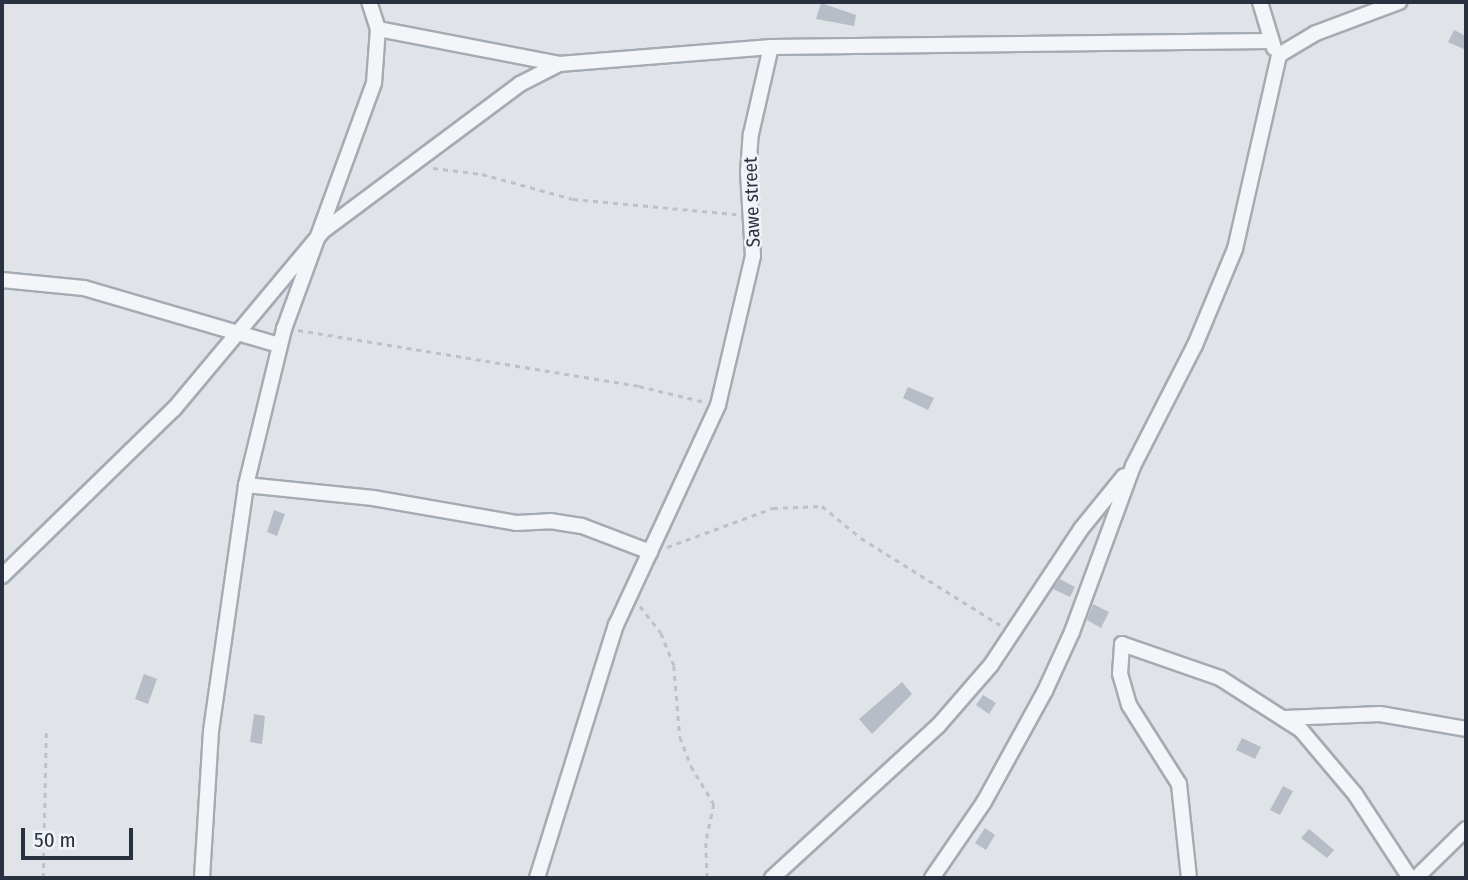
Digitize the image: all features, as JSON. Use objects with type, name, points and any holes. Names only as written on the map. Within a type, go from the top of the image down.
[{"type":"street","points":[[202,878],[211,731],[246,485],[284,329],[323,231],[374,83],[378,29],[369,2]]},
{"type":"street","points":[[1260,2],[1269,41],[1279,55]]},
{"type":"street","points":[[932,878],[996,782],[1045,691],[1072,632],[1133,466],[1195,345],[1235,249],[1279,55],[1316,33],[1398,2]]},
{"type":"street","points":[[378,29],[559,64],[771,47],[1269,41]]},
{"type":"street","name":"Sawe street","points":[[537,878],[601,668],[630,592],[718,405],[743,316],[753,256],[754,216],[748,173],[751,135],[771,47]]},
{"type":"street","points":[[2,576],[131,455],[323,231],[520,85],[559,64]]},
{"type":"street","points":[[2,280],[84,288],[279,345]]},
{"type":"street","points":[[772,878],[938,726],[991,665],[1081,529],[1133,466]]},
{"type":"street","points":[[246,485],[373,498],[516,523],[572,525],[650,552]]},
{"type":"street","points":[[1189,878],[1179,784],[1129,705],[1120,674],[1122,644],[1199,668],[1285,719],[1311,740],[1334,767],[1410,878]]},
{"type":"street","points":[[1285,719],[1380,714],[1466,729]]},
{"type":"street","points":[[1416,878],[1466,830]]},
{"type":"path","points":[[410,166],[482,174],[573,200],[754,216]]},
{"type":"path","points":[[284,329],[625,383],[718,405]]},
{"type":"path","points":[[650,552],[745,522],[773,508],[822,506],[860,538],[1012,633]]},
{"type":"path","points":[[630,592],[662,633],[674,666],[680,737],[691,766],[714,804],[706,843],[707,878]]},
{"type":"path","points":[[43,878],[46,733]]},
{"type":"building","points":[[821,3],[856,15],[854,26],[816,19]]},
{"type":"building","points":[[1454,30],[1466,36],[1466,50],[1448,42]]},
{"type":"building","points":[[908,387],[934,398],[928,410],[903,398]]},
{"type":"building","points":[[274,510],[285,514],[277,536],[267,532]]},
{"type":"building","points":[[1060,579],[1075,587],[1070,597],[1053,589]]},
{"type":"building","points":[[1093,604],[1109,612],[1101,628],[1087,620]]},
{"type":"building","points":[[144,674],[157,679],[148,704],[135,699]]},
{"type":"building","points":[[902,682],[912,694],[872,734],[859,719]]},
{"type":"building","points":[[983,695],[996,703],[989,714],[976,705]]},
{"type":"building","points":[[254,714],[265,716],[262,744],[250,742]]},
{"type":"building","points":[[1242,738],[1261,747],[1255,759],[1236,750]]},
{"type":"building","points":[[1283,786],[1293,791],[1280,815],[1270,810]]},
{"type":"building","points":[[985,828],[995,835],[986,850],[975,843]]},
{"type":"building","points":[[1309,829],[1334,850],[1327,858],[1301,838]]}]
